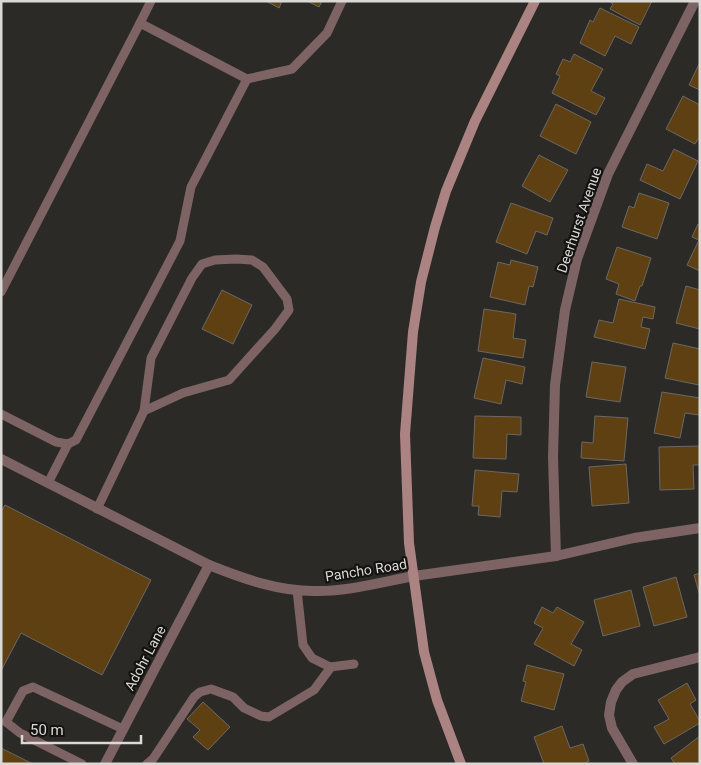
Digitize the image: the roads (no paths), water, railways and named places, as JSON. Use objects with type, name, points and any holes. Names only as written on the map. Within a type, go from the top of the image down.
[{"type":"main road","points":[[461,764],[437,700],[424,652],[409,543],[405,434],[413,332],[435,227],[450,182],[475,121],[536,1]]},
{"type":"street","name":"Deerhurst Avenue","points":[[556,556],[552,456],[555,385],[565,310],[577,259],[608,174],[695,1]]},
{"type":"street","name":"Pancho Road","points":[[1,459],[209,565],[273,587],[296,590],[341,589],[414,576],[556,556],[634,538],[700,528]]},
{"type":"street","name":"Adohr Lane","points":[[105,764],[209,565]]},
{"type":"street","points":[[633,764],[612,728],[609,715],[610,702],[616,690],[622,682],[633,674],[700,657]]},
{"type":"lane","points":[[1,292],[151,1]]},
{"type":"lane","points":[[140,23],[247,79],[292,69],[327,33],[342,1]]},
{"type":"lane","points":[[1,414],[56,442],[68,444],[76,440],[180,241],[191,187],[247,79]]},
{"type":"lane","points":[[98,508],[144,411],[151,358],[192,278],[202,264],[215,260],[252,260],[263,267],[287,299],[289,310],[275,329],[229,380],[183,393],[144,411]]},
{"type":"lane","points":[[48,483],[68,444]]},
{"type":"lane","points":[[296,590],[303,645],[312,658],[331,666],[354,664]]},
{"type":"lane","points":[[147,764],[153,759],[194,697],[200,692],[211,689],[233,697],[244,708],[261,716],[269,717],[314,690],[331,666]]},
{"type":"lane","points":[[82,764],[20,733],[6,722],[23,691],[33,686],[122,729]]}]
